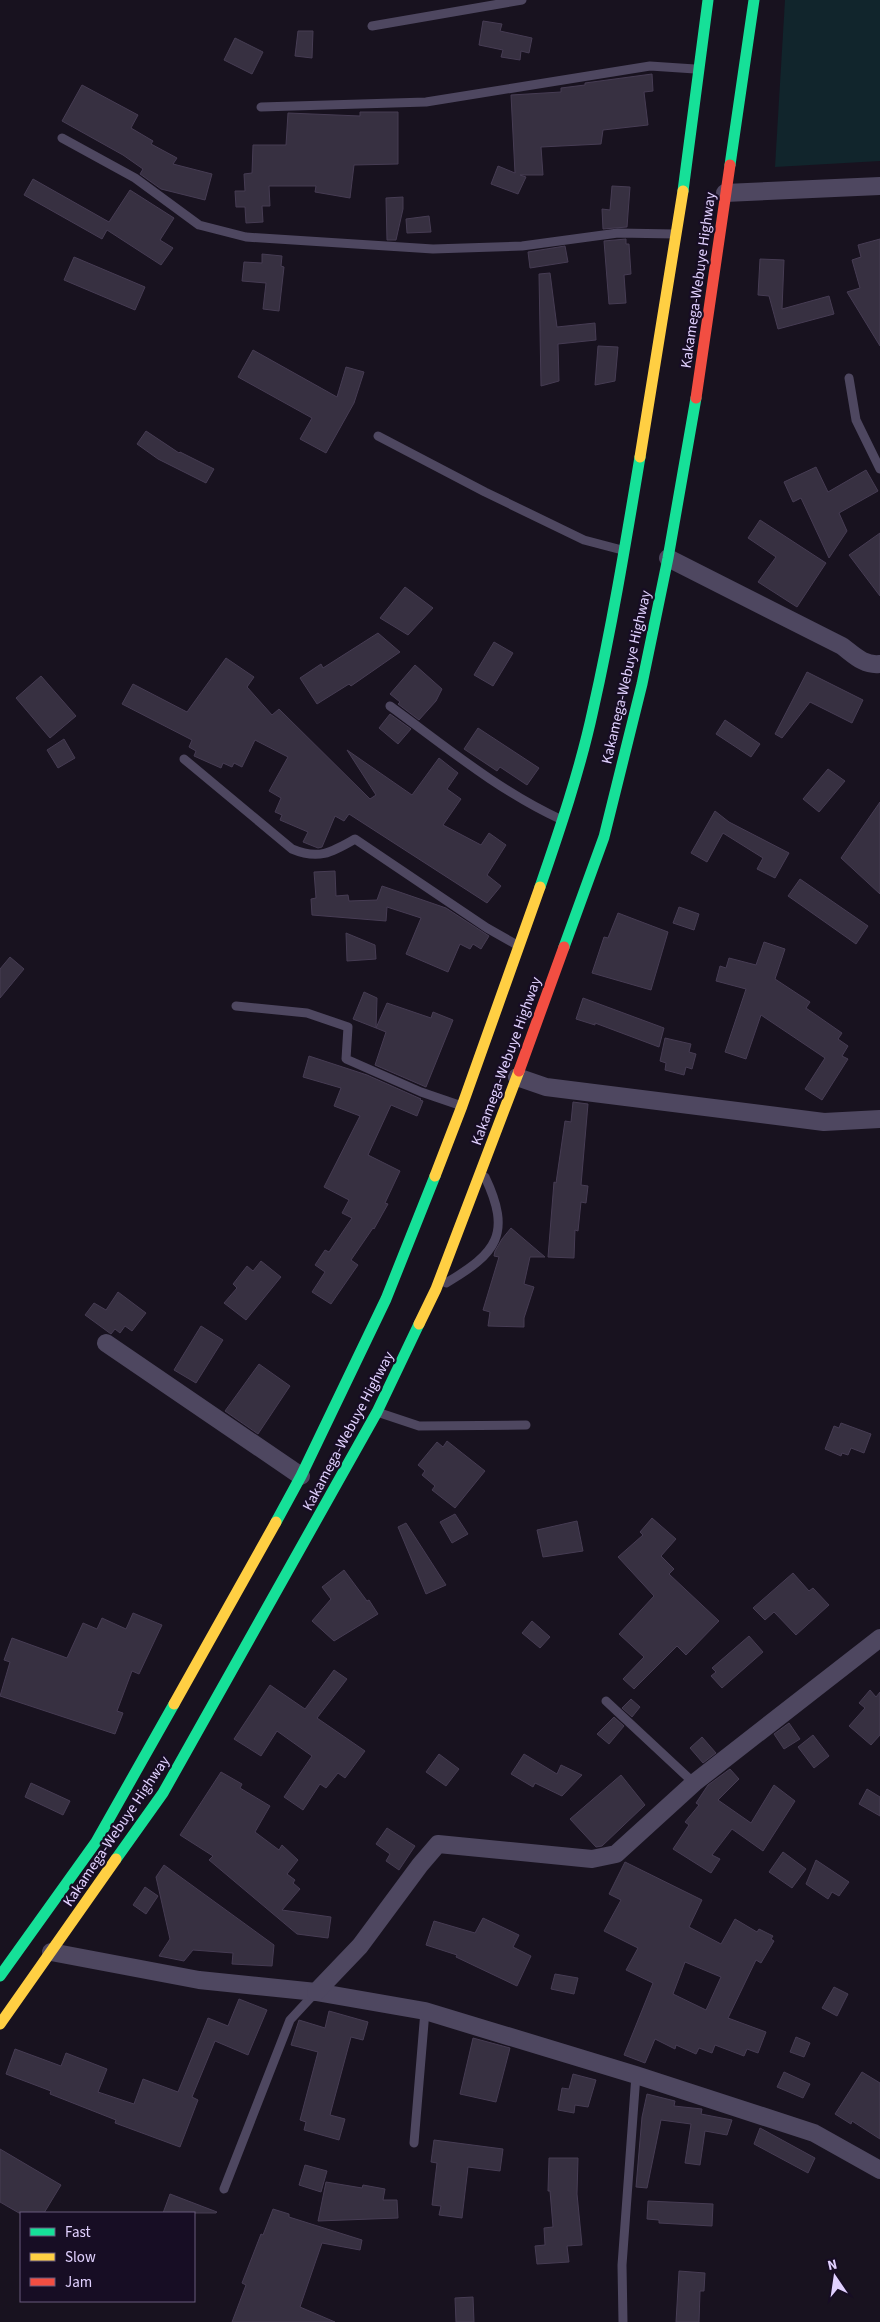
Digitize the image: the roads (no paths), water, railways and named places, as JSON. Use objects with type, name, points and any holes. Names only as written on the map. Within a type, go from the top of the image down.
[{"type":"highway","name":"Kakamega-Webuye Highway","points":[[0,1976],[96,1842],[232,1604],[301,1476],[386,1299],[462,1106],[520,946],[563,820],[593,711],[625,550],[677,234],[708,0]]},
{"type":"highway","name":"Kakamega-Webuye Highway","points":[[0,2024],[163,1793],[377,1412],[436,1289],[517,1077],[604,837],[642,684],[668,558],[700,376],[754,0]]},
{"type":"street","points":[[726,193],[880,186]]},
{"type":"street","points":[[668,558],[842,646],[863,662],[872,665],[880,664]]},
{"type":"street","points":[[517,1077],[546,1087],[824,1122],[880,1119]]},
{"type":"street","points":[[106,1343],[301,1476]]},
{"type":"street","points":[[316,1992],[360,1946],[420,1865],[438,1844],[592,1859],[616,1854],[694,1783],[880,1638]]},
{"type":"street","points":[[51,1952],[199,1980],[316,1992],[425,2011],[636,2075],[814,2133],[880,2170]]},
{"type":"lane","points":[[372,26],[522,0]]},
{"type":"lane","points":[[261,107],[426,102],[650,66],[698,70]]},
{"type":"lane","points":[[62,138],[135,178],[199,225],[246,237],[433,249],[522,246],[618,233],[677,234]]},
{"type":"lane","points":[[849,378],[856,420],[880,469]]},
{"type":"lane","points":[[378,436],[485,492],[584,540],[625,550]]},
{"type":"lane","points":[[390,706],[481,772],[538,809],[563,820]]},
{"type":"lane","points":[[184,759],[292,849],[306,854],[318,855],[333,852],[355,839],[487,928],[520,946]]},
{"type":"lane","points":[[236,1006],[307,1013],[348,1027],[346,1059],[421,1092],[462,1106]]},
{"type":"lane","points":[[436,1289],[481,1261],[496,1237],[499,1223],[498,1208],[481,1170]]},
{"type":"lane","points":[[377,1412],[419,1426],[526,1425]]},
{"type":"lane","points":[[606,1702],[694,1783]]},
{"type":"lane","points":[[224,2189],[290,2020],[316,1992]]},
{"type":"lane","points":[[414,2143],[425,2011]]},
{"type":"lane","points":[[623,2322],[622,2265],[636,2075]]}]
